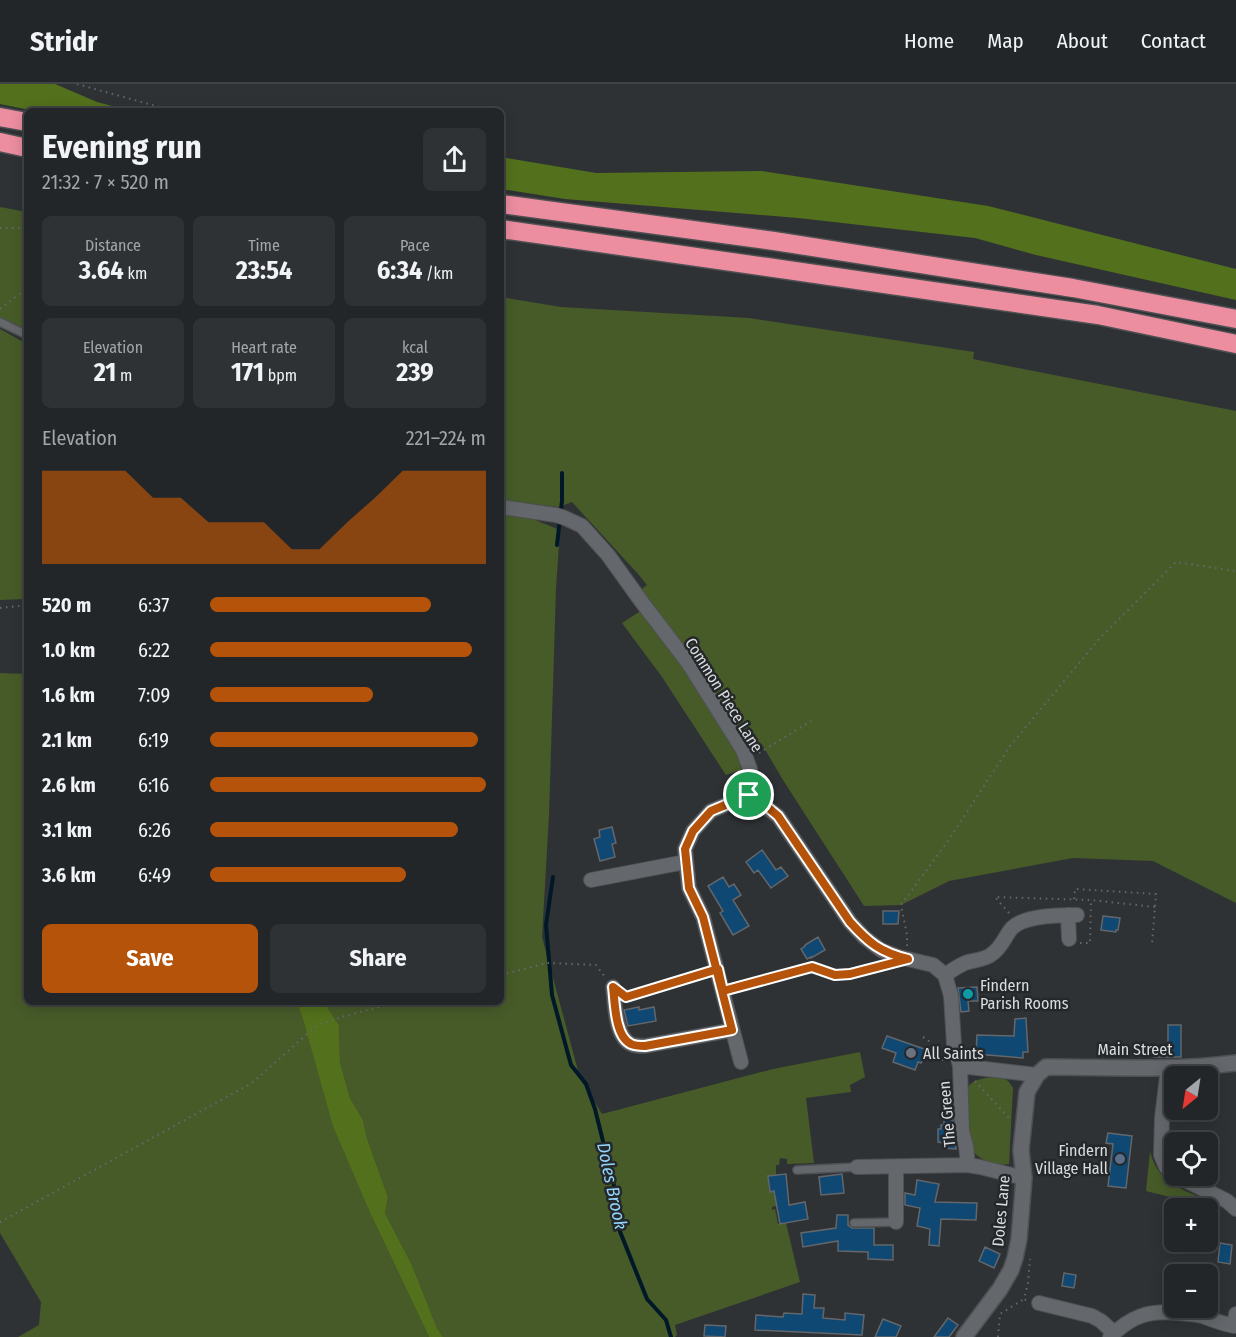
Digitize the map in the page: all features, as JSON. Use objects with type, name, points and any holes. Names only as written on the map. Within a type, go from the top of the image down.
[{"type":"highway","points":[[0,117],[24,121]]},
{"type":"highway","points":[[0,142],[24,147]]},
{"type":"highway","points":[[504,204],[774,241],[1073,288],[1236,319]]},
{"type":"highway","points":[[504,229],[1098,315],[1236,344]]},
{"type":"street","name":"Common Piece Lane","points":[[504,507],[560,516],[582,526],[608,555],[688,663],[743,750],[750,769],[749,795]]},
{"type":"street","points":[[741,1062],[703,917],[689,888],[685,849],[693,831],[711,811],[749,795],[778,816],[850,922],[864,937],[880,950],[933,965],[945,975],[951,996],[954,1044],[960,1066]]},
{"type":"street","points":[[591,880],[685,862]]},
{"type":"street","points":[[945,975],[964,963],[992,955],[1013,927],[1026,920],[1072,915],[1068,939]]},
{"type":"street","points":[[613,987],[622,1037],[631,1044],[645,1046],[732,1030]]},
{"type":"street","name":"Main Street","points":[[1216,1066],[1236,1063]]},
{"type":"street","name":"The Green","points":[[968,1165],[962,1131],[960,1066],[1037,1075]]},
{"type":"street","name":"Main Street","points":[[1037,1075],[1046,1067],[1164,1068]]},
{"type":"street","name":"Doles Lane","points":[[964,1337],[1007,1277],[1015,1258],[1019,1239],[1024,1178],[1021,1150],[1027,1092],[1037,1075]]},
{"type":"street","points":[[1164,1101],[1161,1155],[1164,1162]]},
{"type":"street","name":"The Green","points":[[857,1167],[968,1165],[1024,1178]]},
{"type":"street","points":[[896,1222],[897,1167]]},
{"type":"street","points":[[1198,1186],[1227,1201],[1236,1209]]},
{"type":"street","points":[[1039,1303],[1092,1316],[1101,1322],[1112,1335],[1142,1315],[1164,1311],[1200,1316],[1221,1323],[1235,1323]]},
{"type":"lane","points":[[0,322],[24,334]]},
{"type":"lane","points":[[797,1170],[857,1167]]},
{"type":"lane","points":[[854,1222],[896,1222]]},
{"type":"path","points":[[77,84],[163,108]]},
{"type":"path","points":[[0,228],[24,230]]},
{"type":"path","points":[[0,309],[24,290]]},
{"type":"path","points":[[908,959],[907,935],[901,905],[948,841],[1010,746],[1100,638],[1176,562],[1236,571]]},
{"type":"path","points":[[0,608],[24,605]]},
{"type":"path","points":[[746,760],[811,721]]},
{"type":"path","points":[[1074,900],[1076,889],[1156,894],[1152,944]]},
{"type":"path","points":[[1068,939],[1070,943],[1090,943],[1091,900]]},
{"type":"path","points":[[504,974],[547,963],[596,965],[613,987],[626,997],[718,969]]},
{"type":"path","points":[[723,991],[812,967],[835,975],[850,974],[885,965]]},
{"type":"path","points":[[0,1222],[252,1083],[316,1025],[387,1005]]},
{"type":"path","points":[[924,1037],[933,1044],[944,1061],[960,1066],[1012,1120],[1024,1122]]},
{"type":"path","points":[[998,1337],[1000,1314],[1024,1299],[1028,1282],[1030,1245],[1019,1239]]},
{"type":"path","points":[[1024,1299],[1039,1303]]},
{"type":"green space","points":[[0,84],[55,84],[97,102],[120,108],[24,109],[0,104]]},
{"type":"green space","points":[[504,158],[596,173],[762,171],[988,206],[1236,269],[1236,300],[1036,255],[975,238],[798,218],[565,199],[504,189]]},
{"type":"green space","points":[[0,207],[24,211],[24,328],[0,318]]},
{"type":"green space","points":[[504,298],[561,307],[749,318],[974,352],[973,359],[1236,411],[1236,903],[1153,861],[1073,858],[949,881],[901,905],[864,906],[763,746],[758,742],[736,753],[743,769],[726,775],[662,677],[622,623],[650,605],[638,592],[647,585],[572,502],[559,507],[504,500]]},
{"type":"green space","points":[[0,329],[24,342],[24,599],[0,600]]},
{"type":"green space","points":[[504,514],[530,518],[560,530],[542,937],[580,1078],[602,1114],[773,1069],[860,1052],[865,1077],[850,1085],[851,1092],[806,1098],[814,1163],[787,1164],[787,1159],[780,1158],[779,1165],[776,1165],[776,1175],[768,1176],[769,1192],[778,1192],[787,1203],[772,1207],[772,1210],[775,1209],[778,1224],[786,1223],[800,1282],[675,1325],[677,1335],[675,1337],[443,1337],[437,1328],[412,1265],[385,1213],[388,1197],[363,1120],[350,1098],[340,1062],[339,1025],[326,1005],[504,1005]]},
{"type":"green space","points":[[0,673],[24,674],[24,1005],[298,1005],[372,1197],[372,1217],[429,1337],[18,1337],[39,1325],[41,1302],[0,1233]]},
{"type":"green space","points":[[298,1005],[326,1005],[339,1025],[340,1062],[350,1098],[363,1120],[388,1197],[385,1213],[412,1265],[437,1328],[443,1337],[429,1337],[372,1217],[333,1126]]},
{"type":"green space","points":[[983,1078],[1005,1079],[1013,1088],[1009,1164],[993,1163],[983,1159],[974,1153],[969,1141],[966,1101],[968,1087]]},
{"type":"green space","points":[[1150,1152],[1155,1166],[1164,1177],[1164,1186],[1177,1186],[1204,1198],[1174,1198],[1146,1191]]},
{"type":"building","points":[[612,827],[616,843],[612,844],[615,857],[600,861],[594,839],[600,837],[599,830]]},
{"type":"building","points":[[762,850],[776,870],[781,867],[788,876],[771,888],[758,870],[754,873],[746,862]]},
{"type":"building","points":[[723,877],[729,887],[734,884],[741,895],[733,900],[749,926],[733,935],[720,913],[723,911],[708,886]]},
{"type":"building","points":[[883,911],[899,911],[898,924],[883,924]]},
{"type":"building","points":[[1103,916],[1120,918],[1116,932],[1101,930]]},
{"type":"building","points":[[818,937],[825,950],[807,959],[801,949]]},
{"type":"building","name":"Findern Parish Rooms","points":[[977,987],[978,1001],[968,1001],[969,1011],[961,1012],[958,988]]},
{"type":"building","points":[[639,1007],[639,1010],[654,1007],[656,1021],[628,1026],[624,1010]]},
{"type":"building","points":[[1026,1018],[1028,1052],[1023,1052],[1023,1058],[976,1054],[977,1035],[1014,1036],[1015,1019]]},
{"type":"building","points":[[1168,1025],[1181,1025],[1181,1057],[1154,1057],[1154,1047],[1168,1046]]},
{"type":"building","name":"All Saints","points":[[887,1036],[927,1050],[915,1070],[893,1062],[896,1053],[882,1048]]},
{"type":"building","points":[[944,1119],[953,1120],[956,1149],[944,1148],[944,1143],[938,1142],[938,1129],[944,1125]]},
{"type":"building","name":"Findern Village Hall","points":[[1108,1133],[1132,1136],[1126,1188],[1108,1186],[1113,1144],[1106,1143]]},
{"type":"building","points":[[786,1174],[789,1205],[805,1202],[808,1219],[780,1224],[774,1191],[770,1192],[768,1176]]},
{"type":"building","points":[[842,1174],[844,1193],[821,1195],[819,1177]]},
{"type":"building","points":[[917,1180],[939,1184],[935,1202],[977,1203],[976,1220],[941,1219],[939,1246],[929,1245],[930,1229],[917,1226],[920,1208],[905,1205],[905,1193],[915,1195]]},
{"type":"building","points":[[837,1215],[848,1215],[848,1225],[852,1228],[874,1228],[874,1245],[893,1245],[893,1260],[868,1259],[868,1252],[838,1251],[838,1241],[803,1247],[801,1233],[836,1228]]},
{"type":"building","points":[[1220,1243],[1232,1245],[1230,1264],[1218,1262]]},
{"type":"building","points":[[985,1247],[1000,1254],[994,1268],[979,1261]]},
{"type":"building","points":[[1064,1273],[1076,1275],[1074,1288],[1062,1286]]},
{"type":"building","points":[[803,1294],[815,1295],[814,1308],[824,1308],[823,1318],[845,1320],[845,1313],[864,1315],[862,1335],[755,1330],[756,1315],[783,1317],[784,1313],[802,1314]]},
{"type":"building","points":[[948,1318],[958,1325],[949,1337],[934,1337]]},
{"type":"building","points":[[883,1319],[901,1326],[896,1337],[875,1337]]},
{"type":"building","points":[[705,1325],[726,1326],[725,1337],[704,1336]]},
{"type":"waterway","points":[[557,545],[562,501],[562,473]]},
{"type":"waterway","name":"Doles Brook","points":[[553,877],[546,925],[552,995],[571,1065],[586,1084],[595,1109],[620,1210],[619,1229],[647,1299],[666,1320],[671,1337]]},
{"type":"place","name":"Findern Parish Rooms","points":[[968,994]]},
{"type":"place","name":"All Saints","points":[[911,1053]]},
{"type":"place","name":"Findern Village Hall","points":[[1120,1159]]},
{"type":"route","points":[[749,795],[711,811],[693,831],[685,849],[689,888],[703,917],[718,969],[723,991],[732,1030],[645,1046],[631,1044],[622,1037],[617,1022],[613,987],[626,997],[718,969],[723,991],[812,967],[835,975],[850,974],[908,959],[880,950],[864,937],[850,922],[778,816],[749,795]]}]
